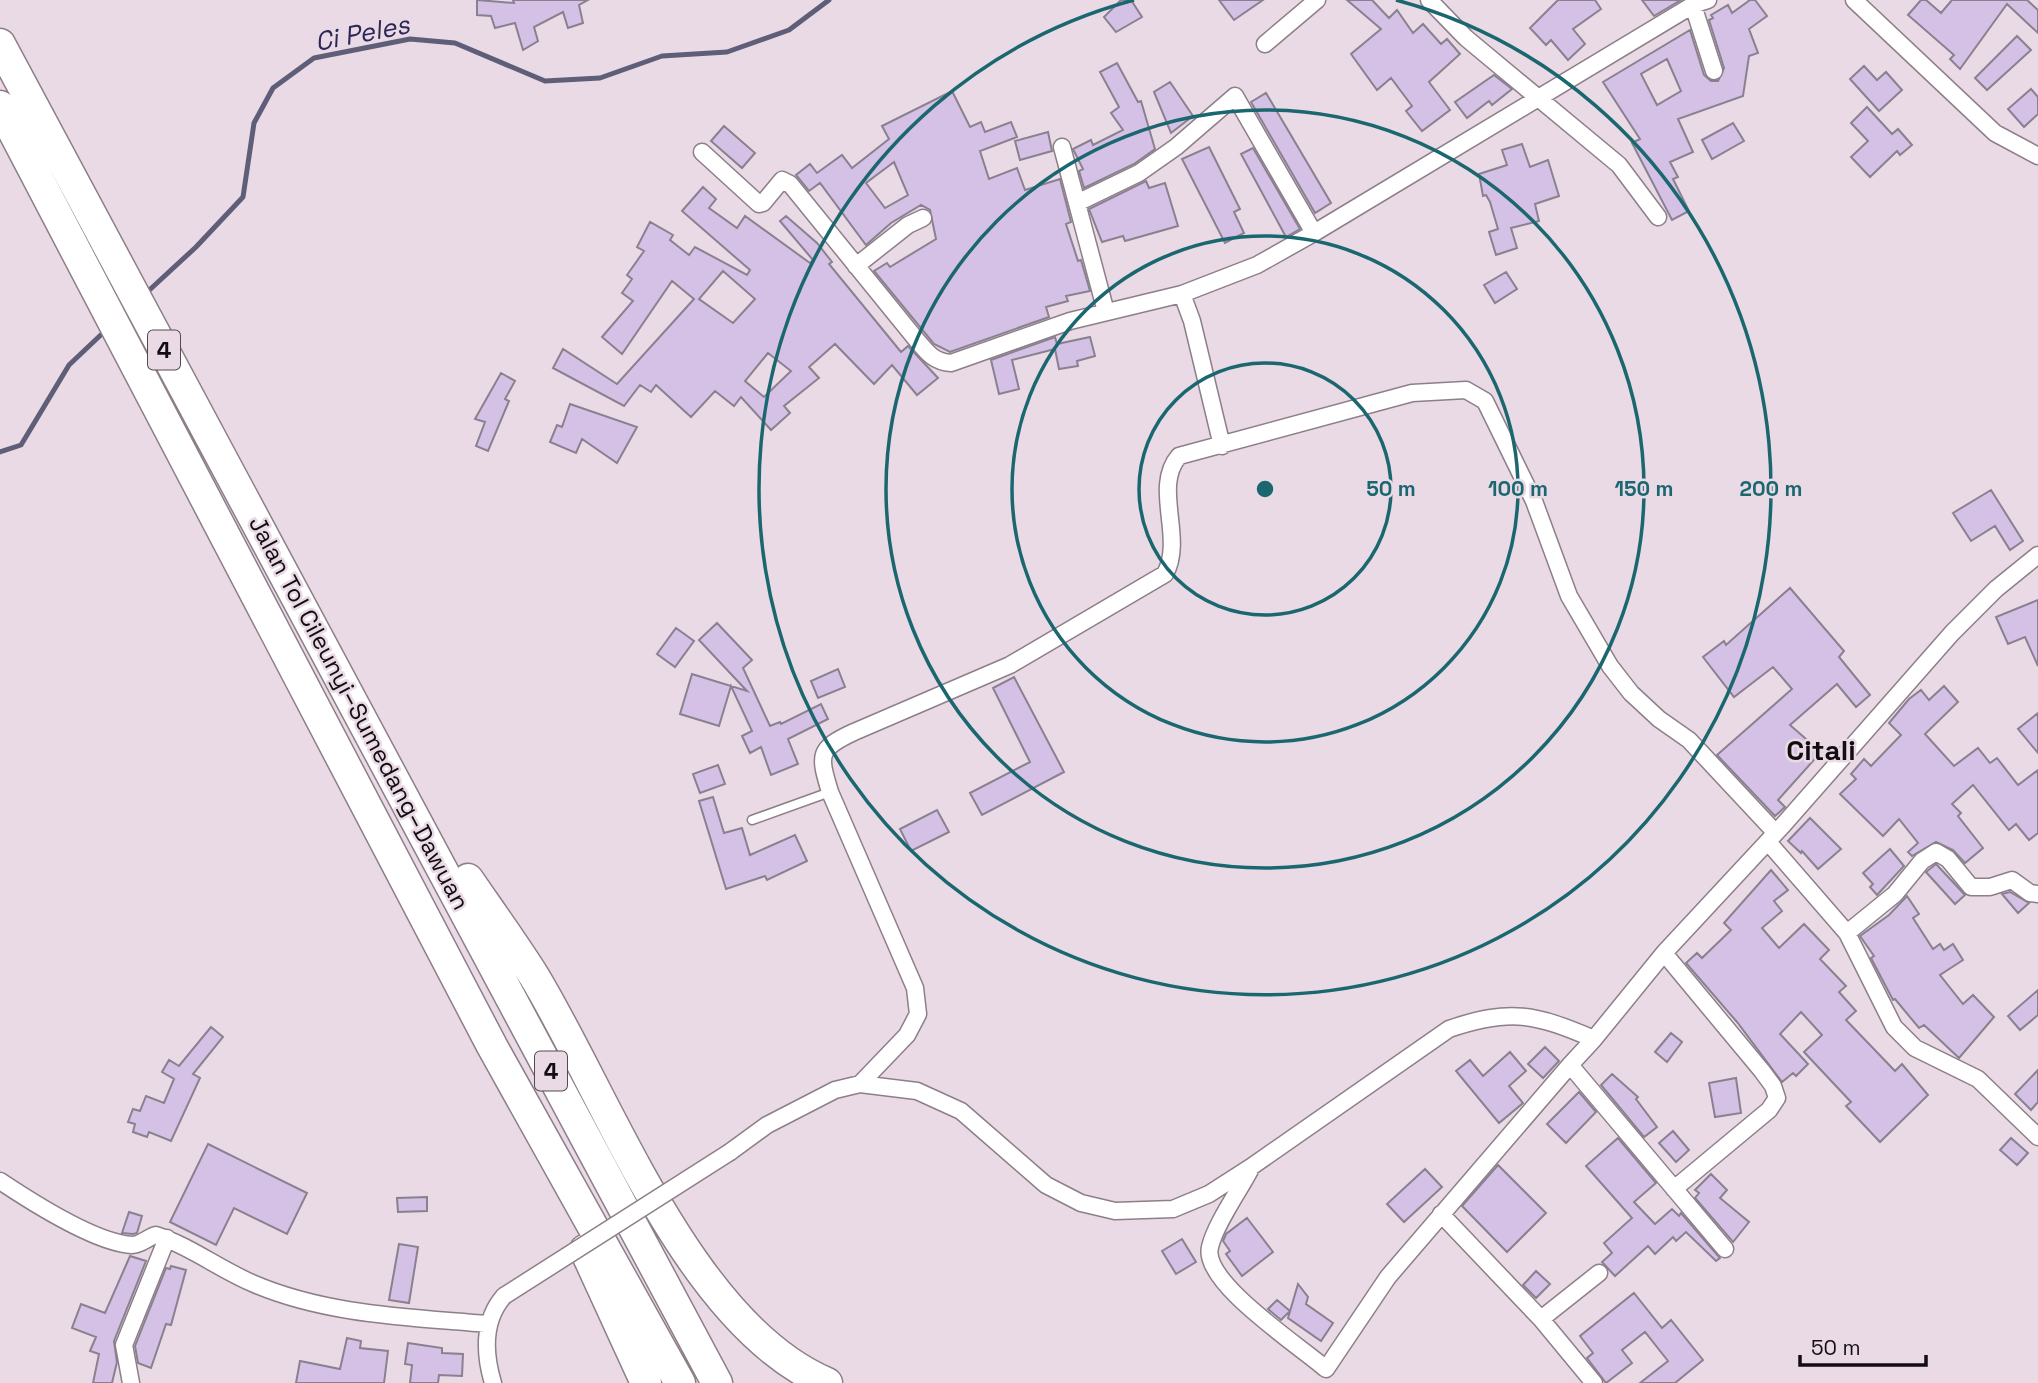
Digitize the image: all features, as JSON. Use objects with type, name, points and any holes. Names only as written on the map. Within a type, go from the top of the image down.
[{"type":"highway","name":"Jalan Tol Cileunyi–Sumedang–Dawuan","points":[[5,54],[717,1383]]},
{"type":"highway","name":"Jalan Tol Cileunyi–Sumedang–Dawuan","points":[[0,106],[492,1046],[680,1383]]},
{"type":"highway","points":[[384,758],[534,976],[673,1233],[746,1327],[811,1376],[827,1383]]},
{"type":"highway","points":[[492,1046],[646,1383]]},
{"type":"street","points":[[1265,44],[1317,0]]},
{"type":"street","points":[[1429,0],[1466,38],[1619,165],[1658,217]]},
{"type":"street","points":[[1854,0],[1995,133],[2038,156]]},
{"type":"street","points":[[702,152],[759,204],[763,204],[777,184],[785,180],[934,360],[951,363],[1070,321],[1182,294],[1256,265],[1700,3],[1714,71]]},
{"type":"street","points":[[1079,202],[1139,173],[1176,147],[1235,96],[1314,233]]},
{"type":"street","points":[[1062,147],[1079,202],[1106,312]]},
{"type":"street","points":[[856,267],[908,225],[923,218]]},
{"type":"street","points":[[1182,294],[1192,321],[1222,446]]},
{"type":"street","points":[[860,1084],[907,1035],[918,1014],[915,988],[830,792],[822,757],[832,742],[1010,665],[1166,574],[1173,552],[1168,472],[1179,456],[1412,393],[1466,390],[1485,401],[1534,500],[1569,596],[1603,655],[1631,694],[1659,719],[1689,740],[1772,837],[1847,933],[1894,1027],[1901,1035],[1943,1064],[1978,1079],[2038,1137]]},
{"type":"street","points":[[1316,1383],[1388,1277],[1594,1039],[1664,953],[1772,837],[1952,633],[1996,589],[2038,555]]},
{"type":"street","points":[[1847,933],[1895,894],[1922,861],[1936,852],[1948,859],[1971,887],[1990,887],[2012,880],[2038,894]]},
{"type":"street","points":[[1664,953],[1762,1071],[1773,1086],[1777,1098],[1769,1110],[1674,1189]]},
{"type":"street","points":[[493,1383],[488,1364],[487,1324],[504,1296],[730,1152],[767,1125],[809,1101],[835,1090],[860,1084],[917,1091],[961,1111],[1046,1185],[1081,1203],[1115,1211],[1173,1209],[1209,1195],[1449,1028],[1482,1017],[1513,1013],[1562,1025],[1594,1039]]},
{"type":"street","points":[[1570,1065],[1725,1249]]},
{"type":"street","points":[[1251,1167],[1211,1243],[1211,1264],[1232,1291],[1326,1369]]},
{"type":"street","points":[[0,1181],[61,1218],[119,1242],[139,1244],[156,1235],[167,1238],[253,1283],[321,1305],[376,1315],[487,1324]]},
{"type":"street","points":[[1441,1214],[1541,1320],[1594,1383]]},
{"type":"street","points":[[131,1383],[124,1345],[167,1238]]},
{"type":"street","points":[[1541,1320],[1599,1273]]},
{"type":"lane","points":[[752,820],[830,792]]},
{"type":"building","points":[[477,0],[514,3],[513,0],[588,0],[579,5],[583,23],[568,28],[563,12],[534,27],[538,41],[523,50],[515,23],[495,28],[491,16],[477,15]]},
{"type":"building","points":[[1121,0],[1131,0],[1142,17],[1116,32],[1104,17]]},
{"type":"building","points":[[1219,0],[1263,0],[1234,20]]},
{"type":"building","points":[[1347,0],[1372,0],[1389,18],[1397,10],[1413,33],[1423,24],[1441,44],[1447,39],[1460,54],[1429,82],[1450,110],[1422,131],[1406,111],[1412,106],[1391,78],[1377,90],[1351,54],[1381,29]]},
{"type":"building","points":[[1558,0],[1595,0],[1601,9],[1573,29],[1585,44],[1568,60],[1551,40],[1546,45],[1530,28]]},
{"type":"building","points":[[1642,0],[1681,0],[1654,16]]},
{"type":"building","points":[[1750,0],[1755,0],[1767,16],[1749,29],[1758,53],[1749,56],[1743,96],[1678,119],[1693,152],[1670,162],[1678,177],[1673,179],[1689,211],[1672,220],[1632,143],[1640,139],[1603,82],[1690,30],[1704,75],[1711,81],[1718,81],[1724,68],[1709,20],[1713,18],[1711,15],[1728,5],[1732,13]],"holes":[[[1667,59],[1681,91],[1657,105],[1641,74]]]},
{"type":"building","points":[[1921,0],[1926,0],[1941,13],[1952,0],[2027,0],[2038,10],[2038,33],[2007,4],[1960,69],[1950,59],[1954,55],[1908,15]]},
{"type":"building","points":[[2017,36],[2031,50],[1987,90],[1975,78]]},
{"type":"building","points":[[1117,63],[1138,102],[1141,101],[1155,149],[1134,164],[1084,188],[1079,171],[1083,169],[1073,149],[1091,140],[1093,145],[1123,130],[1111,113],[1119,107],[1100,72]]},
{"type":"building","points":[[1864,66],[1877,80],[1886,72],[1902,90],[1879,111],[1850,79]]},
{"type":"building","points":[[1494,75],[1512,89],[1492,105],[1489,101],[1467,118],[1455,102]]},
{"type":"building","points":[[1170,82],[1193,116],[1171,133],[1154,92]]},
{"type":"building","points":[[2031,89],[2038,97],[2038,114],[2024,127],[2008,109]]},
{"type":"building","points":[[952,91],[970,127],[981,122],[985,132],[1011,122],[1017,137],[980,151],[989,179],[1017,168],[1025,190],[1060,179],[1071,222],[1066,224],[1090,291],[1066,296],[1068,301],[1046,307],[1049,317],[950,352],[934,344],[874,271],[887,263],[890,267],[936,239],[930,210],[921,205],[891,223],[866,245],[820,183],[809,191],[796,175],[810,164],[817,173],[842,155],[852,168],[889,139],[882,126]],"holes":[[[894,162],[908,195],[885,208],[866,183]]]},
{"type":"building","points":[[1266,93],[1331,203],[1315,213],[1251,102]]},
{"type":"building","points":[[1867,107],[1892,134],[1898,129],[1912,145],[1900,155],[1897,151],[1870,177],[1851,157],[1868,141],[1851,123]]},
{"type":"building","points":[[1733,123],[1744,141],[1712,159],[1702,140]]},
{"type":"building","points":[[724,126],[755,153],[742,168],[711,141]]},
{"type":"building","points":[[1048,132],[1052,151],[1020,160],[1015,141]]},
{"type":"building","points":[[1522,144],[1530,167],[1548,160],[1559,196],[1535,204],[1539,221],[1511,228],[1517,248],[1496,255],[1489,232],[1498,229],[1490,202],[1486,195],[1483,196],[1479,174],[1507,165],[1502,150]]},
{"type":"building","points":[[1209,147],[1240,209],[1234,212],[1244,233],[1225,243],[1182,159]]},
{"type":"building","points":[[1253,148],[1300,229],[1286,237],[1241,154]]},
{"type":"building","points":[[1146,181],[1149,188],[1165,183],[1178,226],[1125,241],[1123,236],[1102,242],[1089,209]]},
{"type":"building","points":[[703,187],[716,199],[709,208],[737,228],[745,216],[810,263],[813,260],[780,221],[786,216],[817,243],[832,262],[829,264],[901,352],[908,346],[938,378],[917,395],[892,365],[874,384],[835,344],[809,367],[819,378],[784,406],[790,413],[771,430],[741,397],[734,406],[715,391],[691,417],[656,385],[651,392],[640,385],[624,406],[553,368],[563,349],[617,384],[694,299],[672,281],[622,354],[602,337],[633,301],[622,293],[632,279],[627,275],[644,251],[637,247],[650,222],[673,235],[670,240],[689,255],[695,247],[747,275],[750,270],[682,211]],"holes":[[[723,271],[755,299],[733,323],[699,299]],[[768,353],[791,371],[764,397],[745,381]]]},
{"type":"building","points":[[1506,272],[1517,289],[1495,303],[1484,285]]},
{"type":"building","points":[[1055,337],[1057,344],[1090,337],[1095,356],[1077,361],[1078,366],[1059,369],[1055,349],[1012,360],[1019,389],[999,394],[991,360]]},
{"type":"building","points":[[501,373],[515,381],[505,399],[509,401],[488,451],[476,446],[485,422],[475,419]]},
{"type":"building","points":[[570,404],[637,427],[617,463],[582,439],[576,453],[550,442],[557,425],[562,427]]},
{"type":"building","points":[[1991,490],[2023,541],[2010,550],[1995,526],[1971,541],[1953,513]]},
{"type":"building","points":[[1790,588],[1844,651],[1839,657],[1870,695],[1856,707],[1837,684],[1790,725],[1821,752],[1778,800],[1785,807],[1775,816],[1717,755],[1792,689],[1773,667],[1734,697],[1703,657],[1724,641],[1726,645]]},
{"type":"building","points":[[2038,600],[2038,666],[2025,637],[2008,644],[1996,617]]},
{"type":"building","points":[[717,623],[752,660],[743,668],[770,726],[780,722],[781,724],[821,704],[828,719],[788,739],[798,764],[771,775],[761,747],[750,753],[742,736],[752,731],[731,686],[747,691],[699,640]]},
{"type":"building","points":[[676,628],[694,641],[675,667],[657,654]]},
{"type":"building","points":[[838,669],[845,687],[818,698],[811,681]]},
{"type":"building","points":[[692,674],[731,686],[719,726],[680,714]]},
{"type":"building","points":[[1014,677],[1064,772],[982,815],[970,793],[1030,762],[993,688]]},
{"type":"building","points":[[1944,686],[1958,702],[1925,734],[1954,766],[1978,748],[1990,763],[1997,758],[2018,785],[2038,770],[2038,833],[2029,840],[2016,824],[2009,830],[1973,785],[1952,804],[1961,813],[1958,816],[1983,848],[1965,863],[1953,850],[1936,842],[1912,856],[1908,852],[1918,843],[1899,819],[1883,836],[1840,794],[1856,779],[1851,774],[1864,759],[1871,766],[1901,735],[1889,723],[1909,699],[1921,690],[1929,700]]},
{"type":"building","points":[[2038,713],[2038,753],[2018,729]]},
{"type":"building","points":[[718,765],[725,784],[700,793],[693,774]]},
{"type":"building","points":[[713,797],[724,833],[742,828],[750,855],[795,835],[807,861],[767,880],[765,876],[726,889],[699,801]]},
{"type":"building","points":[[937,810],[949,832],[911,851],[900,829]]},
{"type":"building","points":[[1810,818],[1841,849],[1818,869],[1802,851],[1801,853],[1788,841]]},
{"type":"building","points":[[1890,849],[1904,866],[1877,895],[1870,887],[1873,884],[1863,873]]},
{"type":"building","points":[[1936,864],[1965,895],[1955,904],[1926,872]]},
{"type":"building","points":[[1771,870],[1788,890],[1774,901],[1782,911],[1762,928],[1779,948],[1804,924],[1829,950],[1820,959],[1846,986],[1839,992],[1856,1011],[1846,1020],[1895,1071],[1902,1064],[1928,1095],[1880,1142],[1846,1106],[1851,1102],[1804,1052],[1822,1035],[1801,1012],[1780,1034],[1808,1064],[1796,1076],[1793,1073],[1782,1082],[1737,1022],[1686,963],[1697,953],[1702,958],[1731,930],[1724,923]]},
{"type":"building","points":[[2010,892],[2029,903],[2018,913],[2002,894]]},
{"type":"building","points":[[1907,896],[1919,914],[1913,918],[1933,949],[1940,944],[1944,950],[1953,944],[1963,960],[1940,975],[1963,1004],[1973,995],[1994,1017],[1959,1058],[1924,1025],[1919,1028],[1895,999],[1893,1000],[1871,958],[1874,956],[1860,936],[1889,915]]},
{"type":"building","points":[[2038,990],[2038,1015],[2020,1030],[2008,1016]]},
{"type":"building","points":[[211,1027],[223,1037],[193,1074],[200,1078],[171,1141],[149,1132],[147,1137],[133,1132],[135,1124],[128,1122],[133,1109],[140,1111],[146,1096],[164,1103],[174,1079],[162,1072],[169,1060],[179,1066]]},
{"type":"building","points":[[1671,1033],[1682,1042],[1667,1062],[1655,1052]]},
{"type":"building","points":[[1545,1047],[1559,1061],[1543,1078],[1528,1064]]},
{"type":"building","points":[[1510,1052],[1526,1071],[1509,1086],[1523,1103],[1499,1123],[1456,1071],[1470,1060],[1483,1076]]},
{"type":"building","points":[[2038,1070],[2038,1102],[2031,1110],[2015,1094]]},
{"type":"building","points":[[1612,1074],[1638,1097],[1636,1099],[1657,1127],[1644,1137],[1601,1085]]},
{"type":"building","points":[[1736,1078],[1741,1113],[1715,1117],[1709,1083]]},
{"type":"building","points":[[1579,1092],[1596,1112],[1566,1143],[1547,1124]]},
{"type":"building","points":[[1673,1131],[1689,1150],[1676,1162],[1659,1143]]},
{"type":"building","points":[[1618,1138],[1656,1183],[1634,1202],[1655,1224],[1672,1209],[1679,1216],[1681,1213],[1720,1258],[1716,1261],[1686,1232],[1676,1241],[1673,1237],[1655,1254],[1648,1246],[1615,1276],[1602,1262],[1612,1253],[1604,1243],[1632,1218],[1586,1166]]},
{"type":"building","points":[[2011,1138],[2028,1153],[2017,1165],[2000,1150]]},
{"type":"building","points":[[208,1144],[307,1193],[287,1234],[234,1208],[216,1245],[170,1222]]},
{"type":"building","points":[[1498,1165],[1546,1213],[1507,1252],[1462,1206]]},
{"type":"building","points":[[1425,1169],[1442,1187],[1404,1222],[1387,1204]]},
{"type":"building","points":[[1711,1174],[1727,1190],[1720,1198],[1749,1222],[1733,1242],[1695,1198],[1699,1193],[1695,1190]]},
{"type":"building","points":[[427,1197],[427,1211],[398,1212],[397,1198]]},
{"type":"building","points":[[129,1212],[142,1216],[137,1233],[122,1233]]},
{"type":"building","points":[[1247,1218],[1273,1252],[1242,1276],[1226,1254],[1230,1251],[1223,1241],[1226,1234]]},
{"type":"building","points":[[1182,1239],[1196,1262],[1176,1274],[1162,1251]]},
{"type":"building","points":[[399,1244],[418,1247],[409,1303],[389,1300]]},
{"type":"building","points":[[130,1256],[146,1261],[114,1341],[117,1362],[112,1383],[93,1383],[99,1354],[90,1351],[96,1337],[72,1328],[81,1304],[105,1313]]},
{"type":"building","points":[[171,1266],[186,1270],[171,1325],[166,1324],[151,1368],[138,1363],[135,1346],[166,1268],[170,1269]]},
{"type":"building","points":[[1536,1271],[1550,1284],[1536,1298],[1523,1285]]},
{"type":"building","points":[[1298,1284],[1308,1297],[1306,1304],[1333,1323],[1321,1341],[1288,1318]]},
{"type":"building","points":[[1634,1293],[1662,1328],[1671,1320],[1703,1360],[1675,1383],[1640,1383],[1668,1361],[1645,1332],[1622,1350],[1632,1363],[1606,1383],[1587,1358],[1593,1353],[1580,1336]]},
{"type":"building","points":[[1277,1300],[1290,1311],[1281,1320],[1268,1309]]},
{"type":"building","points":[[347,1338],[361,1341],[360,1348],[388,1351],[384,1383],[296,1383],[300,1361],[340,1369]]},
{"type":"building","points":[[408,1343],[442,1348],[442,1353],[463,1354],[462,1376],[439,1375],[438,1383],[410,1383],[412,1365],[405,1364]]},
{"type":"waterway","name":"Ci Peles","points":[[144,295],[196,247],[243,197],[254,123],[273,88],[314,58],[410,39],[455,43],[545,81],[600,78],[662,56],[727,52],[789,30],[829,0]]},
{"type":"waterway","name":"Ci Peles","points":[[0,452],[21,445],[69,365],[106,330]]},
{"type":"district","name":"Citali","points":[[1821,750]]}]
